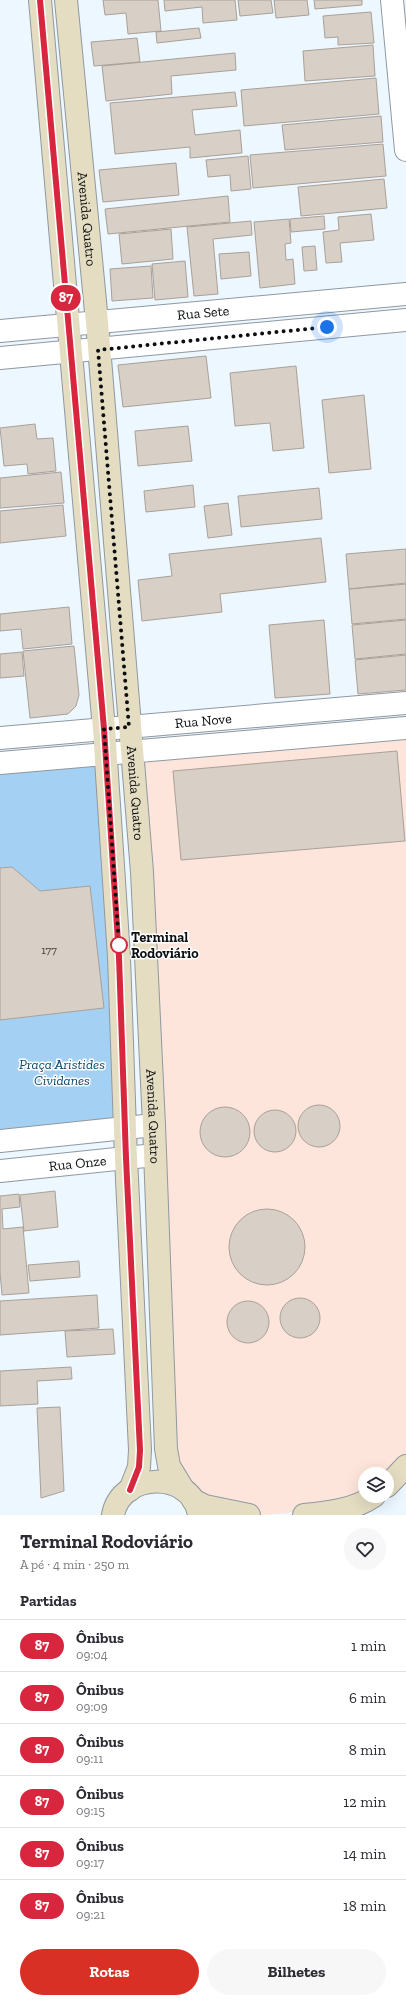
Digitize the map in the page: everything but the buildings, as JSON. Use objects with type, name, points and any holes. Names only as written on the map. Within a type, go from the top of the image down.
[{"type":"main road","name":"Avenida Quatro","points":[[40,0],[104,729],[119,957],[126,1158],[140,1450],[139,1467],[130,1490]]},
{"type":"main road","name":"Avenida Quatro","points":[[66,0],[97,322],[106,453],[142,872],[154,1125],[166,1449],[169,1466],[192,1501]]},
{"type":"main road","points":[[46,71],[72,70]]},
{"type":"main road","points":[[55,167],[82,164]]},
{"type":"main road","points":[[80,456],[106,453]]},
{"type":"main road","points":[[87,539],[113,537]]},
{"type":"main road","points":[[131,1260],[158,1258]]},
{"type":"main road","points":[[133,1303],[160,1303]]},
{"type":"main road","points":[[394,1479],[406,1466]]},
{"type":"main road","points":[[111,1514],[118,1501],[130,1490],[145,1482],[153,1480],[169,1482],[192,1501],[205,1506],[249,1515]]},
{"type":"main road","points":[[304,1515],[325,1513],[352,1507],[360,1503]]},
{"type":"street","points":[[392,0],[406,150]]},
{"type":"street","name":"Rua Sete","points":[[0,331],[406,294]]},
{"type":"street","points":[[308,302],[311,328]]},
{"type":"street","name":"Rua Sete","points":[[0,358],[406,320]]},
{"type":"street","name":"Rua Nove","points":[[0,738],[406,702]]},
{"type":"street","name":"Rua Nove","points":[[0,763],[406,728]]},
{"type":"street","points":[[0,1141],[154,1125]]},
{"type":"street","name":"Rua Onze","points":[[0,1171],[155,1155]]},
{"type":"shaded area","points":[[406,729],[406,1457],[394,1468],[358,1467],[358,1499],[329,1509],[264,1515],[208,1506],[174,1464],[133,754]]},
{"type":"green space","name":"Praça Aristides Cividanes","points":[[105,754],[125,1128],[0,1141],[0,763]]},
{"type":"bus line","name":"87","points":[[40,0],[104,729],[114,872],[140,1450],[139,1467],[130,1490]]},
{"type":"place","name":"Terminal Rodoviário","points":[[119,945]]},
{"type":"route","points":[[119,945],[104,729],[129,727],[98,350],[327,327]]}]
